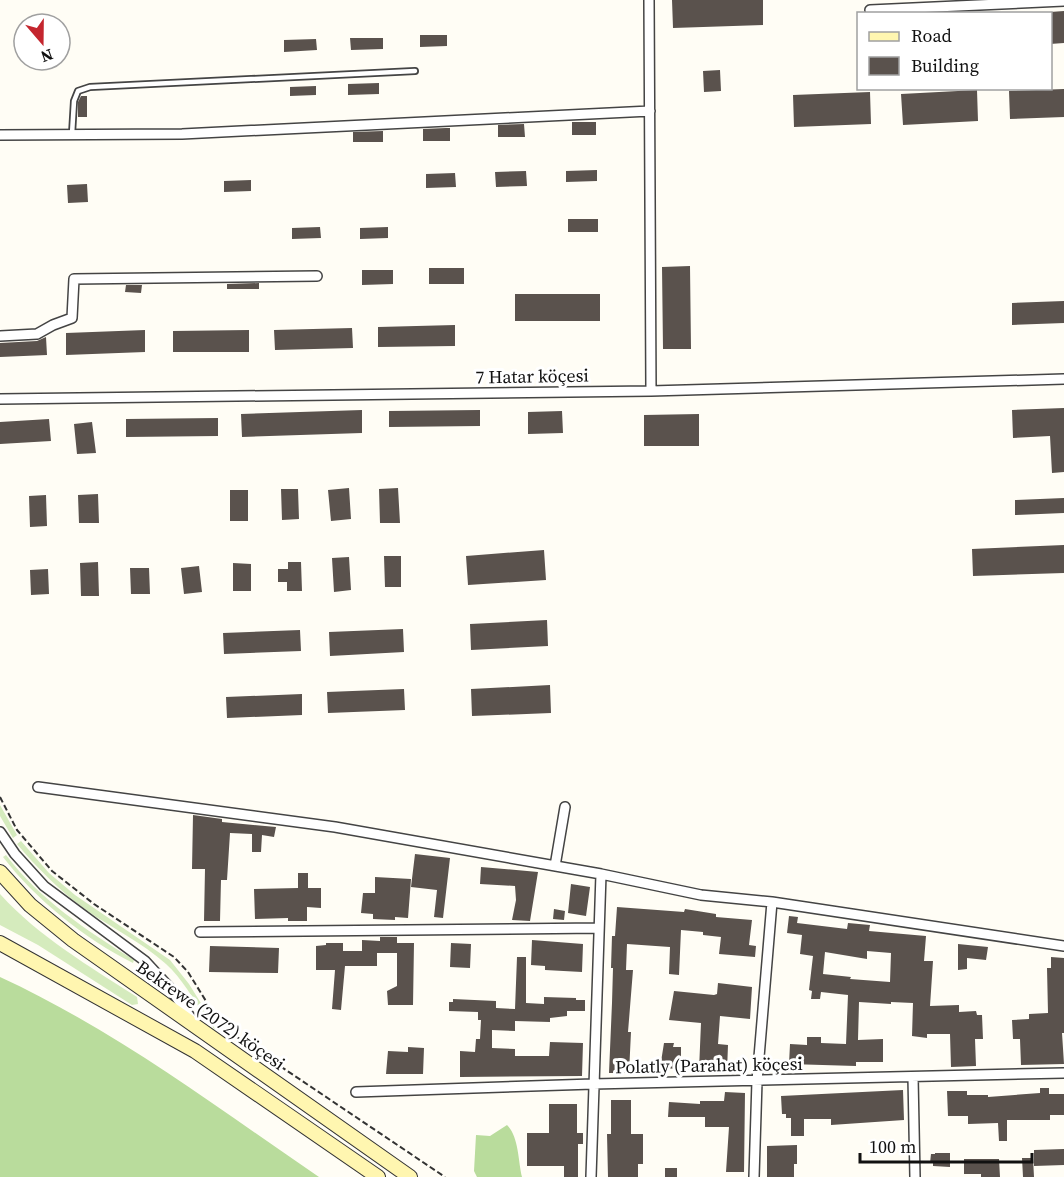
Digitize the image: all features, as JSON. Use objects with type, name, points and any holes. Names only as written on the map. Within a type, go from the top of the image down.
[{"type":"main road","name":"Bekrewe (2072) köçesi","points":[[0,872],[50,923],[410,1177]]},
{"type":"main road","points":[[0,943],[195,1051],[378,1177]]},
{"type":"street","points":[[649,0],[651,391]]},
{"type":"street","points":[[870,10],[1064,1]]},
{"type":"street","points":[[0,135],[182,135],[650,111]]},
{"type":"street","points":[[0,336],[37,334],[72,318],[75,279],[317,276]]},
{"type":"street","name":"7 Hatar köçesi","points":[[0,399],[651,391],[1064,379]]},
{"type":"street","points":[[38,787],[335,827],[601,874],[701,895],[772,903],[1064,946]]},
{"type":"street","points":[[555,866],[565,807]]},
{"type":"street","points":[[0,832],[15,855],[44,886],[146,961],[169,987],[198,1028]]},
{"type":"street","points":[[591,1177],[601,874]]},
{"type":"street","points":[[754,1177],[757,1081],[772,903]]},
{"type":"street","points":[[200,932],[599,928]]},
{"type":"street","name":"Polatly (Parahat) köçesi","points":[[356,1092],[1064,1073]]},
{"type":"street","points":[[913,1077],[915,1177]]},
{"type":"lane","points":[[72,135],[74,102],[78,91],[90,87],[415,71]]},
{"type":"path","points":[[0,797],[17,830],[52,871],[94,904],[174,957],[188,972],[222,1027],[445,1177]]},
{"type":"green space","points":[[0,805],[17,835],[13,838],[0,816]]},
{"type":"green space","points":[[21,841],[49,873],[75,895],[170,960],[189,984],[217,1029],[215,1030],[180,979],[166,964],[67,895],[17,844]]},
{"type":"green space","points":[[6,855],[49,900],[81,925],[134,960],[133,963],[97,942],[62,917],[16,873],[3,857]]},
{"type":"green space","points":[[0,894],[15,910],[48,937],[137,997],[138,1004],[132,1005],[38,945],[0,925]]},
{"type":"green space","points":[[0,977],[84,1021],[164,1070],[319,1177],[0,1177]]},
{"type":"green space","points":[[507,1125],[514,1136],[522,1177],[477,1177],[474,1171],[476,1135],[490,1136]]},
{"type":"building","points":[[672,0],[763,0],[763,25],[673,28]]},
{"type":"building","points":[[1064,11],[1064,43],[1052,44],[1052,12],[1050,12]]},
{"type":"building","points":[[420,35],[447,35],[447,46],[420,47]]},
{"type":"building","points":[[350,38],[383,38],[383,49],[351,50]]},
{"type":"building","points":[[316,39],[317,50],[284,52],[284,40]]},
{"type":"building","points":[[720,70],[721,91],[704,92],[703,71]]},
{"type":"building","points":[[379,83],[379,94],[348,95],[348,84]]},
{"type":"building","points":[[316,86],[316,95],[290,96],[290,87]]},
{"type":"building","points":[[1064,89],[1064,117],[1010,119],[1009,91]]},
{"type":"building","points":[[977,90],[978,121],[903,125],[901,94]]},
{"type":"building","points":[[870,92],[871,124],[794,127],[793,95]]},
{"type":"building","points":[[81,96],[87,96],[87,117],[78,117],[78,102]]},
{"type":"building","points":[[572,122],[596,122],[596,135],[572,135]]},
{"type":"building","points":[[524,124],[525,137],[498,137],[498,125]]},
{"type":"building","points":[[450,128],[450,141],[423,141],[423,129]]},
{"type":"building","points":[[383,131],[383,142],[353,142],[353,132]]},
{"type":"building","points":[[597,170],[597,181],[566,182],[566,171]]},
{"type":"building","points":[[526,171],[527,186],[496,187],[495,172]]},
{"type":"building","points":[[455,173],[456,187],[426,188],[426,174]]},
{"type":"building","points":[[251,180],[251,191],[224,192],[224,181]]},
{"type":"building","points":[[87,184],[88,202],[68,203],[67,185]]},
{"type":"building","points":[[568,219],[598,219],[598,232],[568,232]]},
{"type":"building","points":[[320,227],[321,238],[292,239],[292,228]]},
{"type":"building","points":[[388,227],[388,238],[360,239],[360,228]]},
{"type":"building","points":[[690,266],[691,349],[663,349],[662,267]]},
{"type":"building","points":[[429,268],[464,268],[464,284],[429,284]]},
{"type":"building","points":[[362,270],[393,270],[393,284],[362,285]]},
{"type":"building","points":[[259,283],[259,289],[227,289],[227,284]]},
{"type":"building","points":[[126,285],[142,285],[141,293],[125,292]]},
{"type":"building","points":[[515,294],[600,294],[600,321],[515,321]]},
{"type":"building","points":[[1064,301],[1064,323],[1012,325],[1012,303]]},
{"type":"building","points":[[455,325],[455,346],[378,347],[378,327]]},
{"type":"building","points":[[352,328],[353,348],[275,350],[274,330]]},
{"type":"building","points":[[145,330],[145,352],[66,355],[66,333]]},
{"type":"building","points":[[249,330],[249,352],[173,352],[173,331]]},
{"type":"building","points":[[46,337],[47,355],[0,357],[0,343],[37,341]]},
{"type":"building","points":[[1064,408],[1064,472],[1052,473],[1050,436],[1013,438],[1012,410]]},
{"type":"building","points":[[362,410],[362,433],[242,437],[241,414]]},
{"type":"building","points":[[480,410],[480,426],[389,427],[389,411]]},
{"type":"building","points":[[562,411],[563,433],[528,434],[528,412]]},
{"type":"building","points":[[699,414],[699,446],[644,446],[644,415]]},
{"type":"building","points":[[218,418],[218,436],[126,437],[126,419]]},
{"type":"building","points":[[49,419],[51,441],[0,444],[0,422]]},
{"type":"building","points":[[92,422],[96,453],[77,454],[74,424]]},
{"type":"building","points":[[349,488],[351,519],[331,521],[328,490]]},
{"type":"building","points":[[398,488],[400,523],[380,523],[379,489]]},
{"type":"building","points":[[281,489],[298,489],[299,519],[282,520]]},
{"type":"building","points":[[230,490],[248,490],[248,521],[230,521]]},
{"type":"building","points":[[98,494],[99,523],[79,523],[78,495]]},
{"type":"building","points":[[46,495],[47,526],[30,527],[29,496]]},
{"type":"building","points":[[1064,498],[1064,513],[1015,515],[1015,500]]},
{"type":"building","points":[[1064,545],[1064,573],[973,576],[972,549]]},
{"type":"building","points":[[544,550],[546,580],[468,585],[466,556]]},
{"type":"building","points":[[384,556],[401,556],[401,587],[385,587]]},
{"type":"building","points":[[349,557],[351,590],[334,592],[332,558]]},
{"type":"building","points":[[98,562],[99,596],[81,596],[80,563]]},
{"type":"building","points":[[288,562],[301,562],[302,591],[287,591],[287,582],[278,582],[278,569],[288,569]]},
{"type":"building","points":[[233,563],[251,564],[251,591],[233,591]]},
{"type":"building","points":[[199,566],[202,592],[184,594],[181,568]]},
{"type":"building","points":[[130,568],[149,568],[150,594],[131,594]]},
{"type":"building","points":[[48,569],[49,594],[31,595],[30,570]]},
{"type":"building","points":[[547,620],[548,646],[471,650],[470,624]]},
{"type":"building","points":[[403,629],[404,652],[330,656],[329,632]]},
{"type":"building","points":[[300,630],[301,651],[224,654],[223,633]]},
{"type":"building","points":[[550,685],[551,713],[472,716],[471,689]]},
{"type":"building","points":[[404,689],[405,710],[328,713],[327,692]]},
{"type":"building","points":[[302,694],[302,715],[227,718],[226,697]]},
{"type":"building","points":[[193,815],[222,819],[222,822],[276,827],[274,837],[262,835],[261,852],[252,852],[252,834],[230,833],[227,880],[221,880],[220,921],[204,921],[205,869],[192,869]]},
{"type":"building","points":[[415,854],[450,858],[443,918],[434,917],[437,890],[411,887]]},
{"type":"building","points":[[481,867],[538,872],[530,921],[512,920],[516,900],[515,886],[480,884]]},
{"type":"building","points":[[298,873],[308,873],[308,888],[321,888],[321,908],[307,907],[307,921],[288,921],[288,918],[255,919],[254,889],[298,888]]},
{"type":"building","points":[[375,877],[411,879],[408,918],[373,919],[373,914],[361,913],[363,893],[375,893]]},
{"type":"building","points":[[571,884],[590,887],[586,916],[568,913]]},
{"type":"building","points":[[617,907],[684,912],[685,909],[716,914],[716,917],[752,920],[749,945],[756,946],[755,957],[719,954],[721,937],[703,935],[703,932],[681,930],[679,975],[669,974],[670,947],[627,944],[626,970],[633,970],[628,1032],[631,1032],[629,1073],[609,1073],[612,936],[615,936]]},
{"type":"building","points":[[554,909],[565,911],[564,920],[553,919]]},
{"type":"building","points":[[789,916],[798,917],[797,923],[847,929],[848,923],[870,925],[869,931],[926,936],[924,961],[933,961],[930,1006],[959,1005],[959,1012],[976,1011],[977,1015],[982,1015],[983,1039],[975,1039],[976,1066],[951,1067],[950,1034],[927,1034],[927,1038],[912,1036],[913,1003],[891,1002],[891,1004],[859,1002],[858,1040],[883,1039],[883,1062],[856,1062],[856,1066],[789,1064],[790,1044],[807,1045],[807,1037],[821,1037],[821,1043],[846,1044],[848,995],[821,992],[820,999],[811,999],[812,991],[809,990],[813,956],[800,954],[802,935],[787,933]],"holes":[[[867,951],[891,953],[890,982],[823,974],[825,952],[867,959]]]},
{"type":"building","points":[[380,937],[397,937],[397,943],[414,943],[413,1005],[388,1005],[387,991],[397,986],[397,953],[377,953],[377,966],[345,966],[341,1010],[332,1009],[335,970],[316,970],[316,946],[326,945],[326,943],[343,943],[343,951],[362,951],[362,940],[380,941]]},
{"type":"building","points":[[532,940],[583,944],[582,972],[545,970],[545,966],[531,965]]},
{"type":"building","points":[[451,943],[471,944],[470,968],[450,967]]},
{"type":"building","points":[[958,944],[988,947],[986,960],[967,958],[967,969],[958,970]]},
{"type":"building","points":[[210,946],[279,948],[278,973],[209,972]]},
{"type":"building","points":[[517,957],[526,957],[526,1003],[544,1004],[544,997],[576,998],[576,1000],[585,1000],[585,1011],[567,1011],[567,1016],[550,1018],[550,1022],[515,1021],[515,1031],[492,1030],[492,1048],[515,1049],[515,1056],[549,1056],[550,1042],[583,1043],[582,1076],[460,1077],[460,1051],[475,1052],[476,1039],[480,1039],[481,1020],[478,1020],[478,1012],[449,1011],[449,1002],[453,1002],[453,999],[496,1001],[496,1008],[515,1009]]},
{"type":"building","points":[[1051,957],[1064,958],[1064,1033],[1062,1033],[1064,1064],[1021,1065],[1020,1039],[1013,1039],[1012,1020],[1029,1019],[1029,1014],[1048,1013],[1047,968],[1051,968]]},
{"type":"building","points":[[718,983],[752,987],[750,1019],[720,1016],[718,1044],[728,1045],[727,1071],[699,1070],[701,1023],[669,1020],[674,991],[714,995],[717,994]]},
{"type":"building","points":[[664,1043],[674,1043],[673,1047],[681,1047],[681,1061],[698,1061],[698,1070],[660,1068]]},
{"type":"building","points":[[408,1047],[424,1048],[423,1074],[386,1074],[388,1051],[408,1052]]},
{"type":"building","points":[[1040,1088],[1049,1088],[1049,1094],[1064,1094],[1064,1115],[1050,1115],[1050,1120],[1007,1120],[1007,1141],[999,1141],[998,1123],[968,1124],[968,1116],[948,1116],[947,1091],[967,1091],[967,1095],[988,1095],[988,1097],[1040,1093]]},
{"type":"building","points":[[903,1090],[904,1120],[831,1125],[831,1119],[804,1119],[804,1136],[791,1136],[791,1118],[786,1118],[786,1114],[782,1114],[781,1096]]},
{"type":"building","points":[[725,1092],[745,1093],[744,1172],[726,1172],[729,1127],[705,1127],[705,1117],[668,1117],[669,1102],[700,1104],[700,1101],[724,1101]]},
{"type":"building","points":[[611,1100],[631,1100],[631,1134],[643,1134],[643,1164],[638,1164],[638,1177],[608,1177],[607,1134],[611,1134]]},
{"type":"building","points":[[549,1104],[577,1104],[577,1133],[583,1133],[583,1144],[578,1144],[578,1177],[564,1177],[564,1166],[527,1166],[527,1133],[549,1133]]},
{"type":"building","points":[[797,1145],[794,1177],[767,1177],[767,1146]]},
{"type":"building","points":[[1064,1149],[1064,1165],[1034,1166],[1034,1150]]},
{"type":"building","points":[[950,1153],[950,1167],[933,1166],[933,1163],[930,1163],[931,1154]]},
{"type":"building","points":[[1022,1158],[1033,1158],[1034,1177],[1023,1177]]},
{"type":"building","points":[[964,1159],[999,1159],[1000,1177],[964,1174]]},
{"type":"building","points":[[665,1168],[677,1168],[677,1177],[665,1177]]}]
